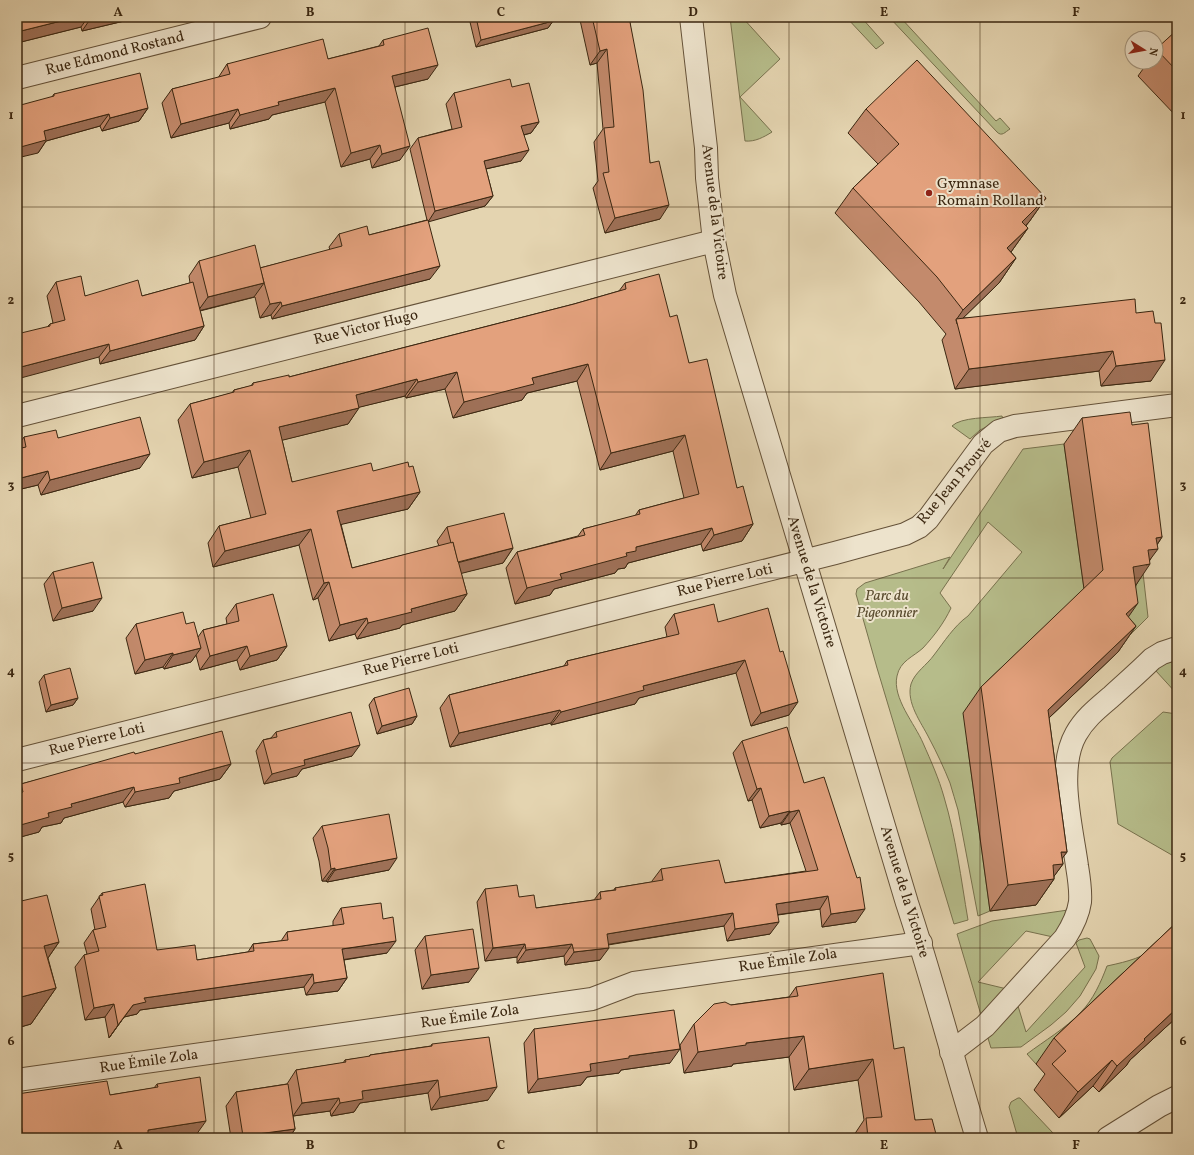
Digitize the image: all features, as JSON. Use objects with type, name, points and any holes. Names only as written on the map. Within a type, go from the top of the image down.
[{"type":"street","name":"Rue Edmond Rostand","points":[[17,78],[260,17]]},
{"type":"street","name":"Avenue de la Victoire","points":[[691,17],[706,148],[707,178],[714,241],[725,295],[878,806],[921,943],[951,1052],[977,1138]]},
{"type":"street","name":"Rue Victor Hugo","points":[[17,416],[714,241]]},
{"type":"street","name":"Rue Jean Prouvé","points":[[805,560],[905,534],[919,527],[928,519],[983,444],[999,432],[1014,426],[1177,405]]},
{"type":"street","name":"Rue Pierre Loti","points":[[17,760],[805,560]]},
{"type":"street","points":[[951,1052],[985,1026],[1064,938],[1076,917],[1080,904],[1080,886],[1066,789],[1066,770],[1069,752],[1075,735],[1087,718],[1152,660],[1162,653],[1177,648]]},
{"type":"street","name":"Rue Émile Zola","points":[[17,1080],[592,1000],[634,983],[921,943]]},
{"type":"street","points":[[1108,1138],[1177,1097]]},
{"type":"green space","points":[[730,17],[742,17],[780,59],[740,97],[772,132],[752,141],[745,141]]},
{"type":"green space","points":[[846,17],[861,17],[884,43],[876,49]]},
{"type":"green space","points":[[889,17],[900,17],[996,121],[1000,118],[1010,129],[1002,134],[997,132]]},
{"type":"green space","points":[[1002,416],[1003,419],[980,430],[970,439],[952,426],[968,419]]},
{"type":"green space","name":"Parc du Pigeonnier","points":[[1064,444],[1085,596],[967,742],[990,911],[978,916],[958,810],[951,786],[938,755],[915,712],[912,705],[910,691],[911,684],[918,672],[931,659],[954,629],[968,616],[1022,552],[988,522],[940,593],[951,608],[945,619],[923,648],[904,663],[897,676],[896,684],[901,702],[935,770],[952,827],[968,920],[954,924],[877,668],[856,594],[857,589],[865,583],[950,557],[943,569],[1023,449]]},
{"type":"green space","points":[[1142,564],[1148,617],[1116,649]]},
{"type":"green space","points":[[1177,658],[1177,694],[1156,671],[1161,666]]},
{"type":"green space","points":[[1163,712],[1177,714],[1177,858],[1118,824],[1110,762],[1112,758]]},
{"type":"green space","points":[[1068,910],[1067,915],[1053,937],[1026,931],[978,982],[1007,989],[981,1015],[957,934],[992,921]]},
{"type":"green space","points":[[1087,938],[1090,939],[1099,956],[1096,969],[1080,996],[1066,1012],[1051,1025],[1021,1047],[991,1048],[987,1035],[1018,1006],[1026,1032],[1085,967],[1076,943],[1079,940]]},
{"type":"green space","points":[[1162,945],[1036,1064],[1027,1054],[1081,1012],[1096,990],[1107,966],[1135,958]]},
{"type":"green space","points":[[1020,1098],[1053,1133],[1048,1138],[1018,1138],[1009,1107],[1011,1102]]},
{"type":"building","points":[[17,17],[77,17],[17,32]]},
{"type":"building","points":[[476,17],[552,17],[553,21],[481,40]]},
{"type":"building","points":[[592,17],[629,17],[643,90],[650,163],[659,161],[669,205],[615,218],[603,173],[609,172],[604,128],[614,127],[607,49],[600,51]]},
{"type":"building","points":[[428,28],[438,65],[392,76],[410,146],[382,154],[380,145],[351,153],[335,88],[278,102],[279,105],[240,115],[238,109],[181,124],[172,89],[230,74],[227,64],[323,39],[328,59],[384,45],[383,40]]},
{"type":"building","points":[[1177,30],[1177,71],[1164,57],[1164,42]]},
{"type":"building","name":"Gymnase Romain Rolland","points":[[917,60],[1046,198],[1022,222],[1028,228],[1007,248],[1016,258],[963,310],[937,277],[853,188],[899,144],[866,109]]},
{"type":"building","points":[[140,73],[148,108],[110,118],[109,114],[44,131],[46,140],[17,148],[17,106],[54,96],[54,94]]},
{"type":"building","points":[[510,79],[512,87],[529,83],[539,122],[521,126],[529,150],[484,161],[493,196],[435,211],[418,138],[462,127],[454,93]]},
{"type":"building","points":[[428,220],[440,266],[282,306],[281,302],[270,304],[260,268],[342,246],[339,234],[367,226],[369,235]]},
{"type":"building","points":[[255,245],[264,283],[208,297],[199,261]]},
{"type":"building","points":[[659,274],[670,317],[677,315],[689,363],[707,359],[737,488],[743,486],[753,524],[714,535],[712,528],[636,547],[636,551],[626,553],[627,556],[560,574],[562,579],[527,588],[517,552],[585,535],[583,529],[640,514],[639,510],[699,494],[685,435],[611,453],[588,364],[532,378],[534,384],[464,402],[457,372],[418,382],[417,379],[356,395],[359,408],[279,427],[292,482],[371,463],[373,471],[408,462],[409,467],[413,466],[420,492],[337,511],[352,568],[453,542],[467,594],[411,609],[412,612],[368,623],[367,618],[340,625],[329,582],[324,583],[311,529],[225,551],[219,526],[266,514],[250,450],[204,462],[190,404],[234,392],[234,390],[253,385],[253,383],[289,375],[289,377],[574,304],[626,289],[625,283]]},
{"type":"building","points":[[81,276],[85,296],[138,280],[142,296],[193,282],[204,326],[110,351],[109,344],[17,368],[17,334],[50,326],[50,324],[65,320],[56,282]]},
{"type":"building","points":[[1135,299],[1136,313],[1153,311],[1155,323],[1161,323],[1165,360],[1116,366],[1113,351],[969,369],[956,319]]},
{"type":"building","points":[[1130,412],[1132,425],[1148,423],[1162,537],[1156,538],[1158,549],[1148,550],[1150,564],[1133,567],[1138,603],[1126,614],[1136,626],[1048,710],[1067,852],[1061,852],[1063,864],[1053,865],[1054,879],[1008,885],[981,687],[1103,570],[1082,418]]},
{"type":"building","points":[[140,417],[150,454],[50,480],[48,471],[17,479],[17,449],[26,447],[24,437],[56,430],[58,438]]},
{"type":"building","points":[[504,513],[513,548],[458,562],[453,542],[451,543],[447,527]]},
{"type":"building","points":[[93,562],[102,598],[62,608],[53,572]]},
{"type":"building","points":[[273,594],[287,646],[250,656],[247,646],[210,656],[203,630],[239,621],[236,604]]},
{"type":"building","points":[[714,604],[718,622],[768,608],[780,652],[783,651],[798,702],[761,713],[745,660],[643,686],[644,690],[561,712],[560,710],[459,733],[449,695],[568,665],[567,661],[679,634],[674,614]]},
{"type":"building","points":[[183,612],[186,624],[194,622],[201,648],[145,660],[136,624]]},
{"type":"building","points":[[70,668],[78,698],[51,705],[44,675]]},
{"type":"building","points":[[409,688],[417,716],[382,726],[374,698]]},
{"type":"building","points":[[351,712],[360,745],[304,760],[305,765],[272,774],[263,740],[277,737],[276,732]]},
{"type":"building","points":[[787,727],[804,783],[824,777],[857,878],[860,877],[865,909],[831,914],[828,896],[776,904],[779,922],[735,929],[733,913],[607,934],[609,948],[574,952],[572,944],[526,950],[525,944],[493,948],[485,889],[517,885],[519,897],[534,895],[536,908],[601,899],[600,892],[663,880],[661,869],[719,860],[725,883],[818,870],[799,810],[769,816],[761,788],[757,789],[742,741]]},
{"type":"building","points":[[222,731],[231,764],[179,778],[180,783],[135,792],[134,787],[71,804],[72,807],[48,813],[49,817],[17,826],[17,794],[23,792],[21,784],[134,752],[135,754]]},
{"type":"building","points":[[389,814],[397,858],[335,870],[335,868],[331,869],[328,848],[322,826]]},
{"type":"building","points":[[17,826],[20,838],[17,839]]},
{"type":"building","points":[[145,884],[157,950],[195,945],[197,960],[254,951],[253,944],[288,940],[287,932],[344,924],[341,908],[381,903],[383,919],[393,917],[396,941],[342,949],[347,978],[314,983],[313,974],[144,998],[146,1002],[133,1005],[118,1025],[114,1004],[94,1008],[84,955],[99,951],[93,930],[106,927],[99,896],[103,895],[102,893]]},
{"type":"building","points":[[47,895],[59,942],[44,946],[56,988],[21,997],[17,979],[17,902]]},
{"type":"building","points":[[1177,922],[1177,1008],[1117,1066],[1112,1060],[1078,1092],[1052,1064],[1066,1051],[1054,1038]]},
{"type":"building","points":[[473,929],[479,968],[431,975],[425,936]]},
{"type":"building","points":[[883,973],[894,1049],[904,1047],[915,1120],[932,1119],[937,1138],[868,1138],[866,1118],[882,1117],[873,1059],[809,1069],[804,1036],[746,1043],[746,1045],[698,1052],[694,1024],[714,1004],[725,1002],[731,1005],[798,996],[796,987]]},
{"type":"building","points":[[674,1010],[680,1049],[629,1056],[629,1058],[590,1064],[591,1071],[538,1079],[534,1029]]},
{"type":"building","points":[[489,1037],[497,1087],[440,1097],[438,1080],[362,1091],[363,1099],[340,1103],[339,1098],[302,1103],[296,1070],[346,1062],[345,1060],[370,1055],[432,1046],[432,1044]]},
{"type":"building","points":[[200,1077],[206,1121],[148,1130],[148,1133],[114,1138],[23,1138],[17,1094],[107,1081],[110,1095],[158,1087],[157,1084]]},
{"type":"building","points":[[288,1084],[295,1129],[243,1136],[236,1092]]},
{"type":"place","name":"Gymnase Romain Rolland","points":[[929,193]]}]
